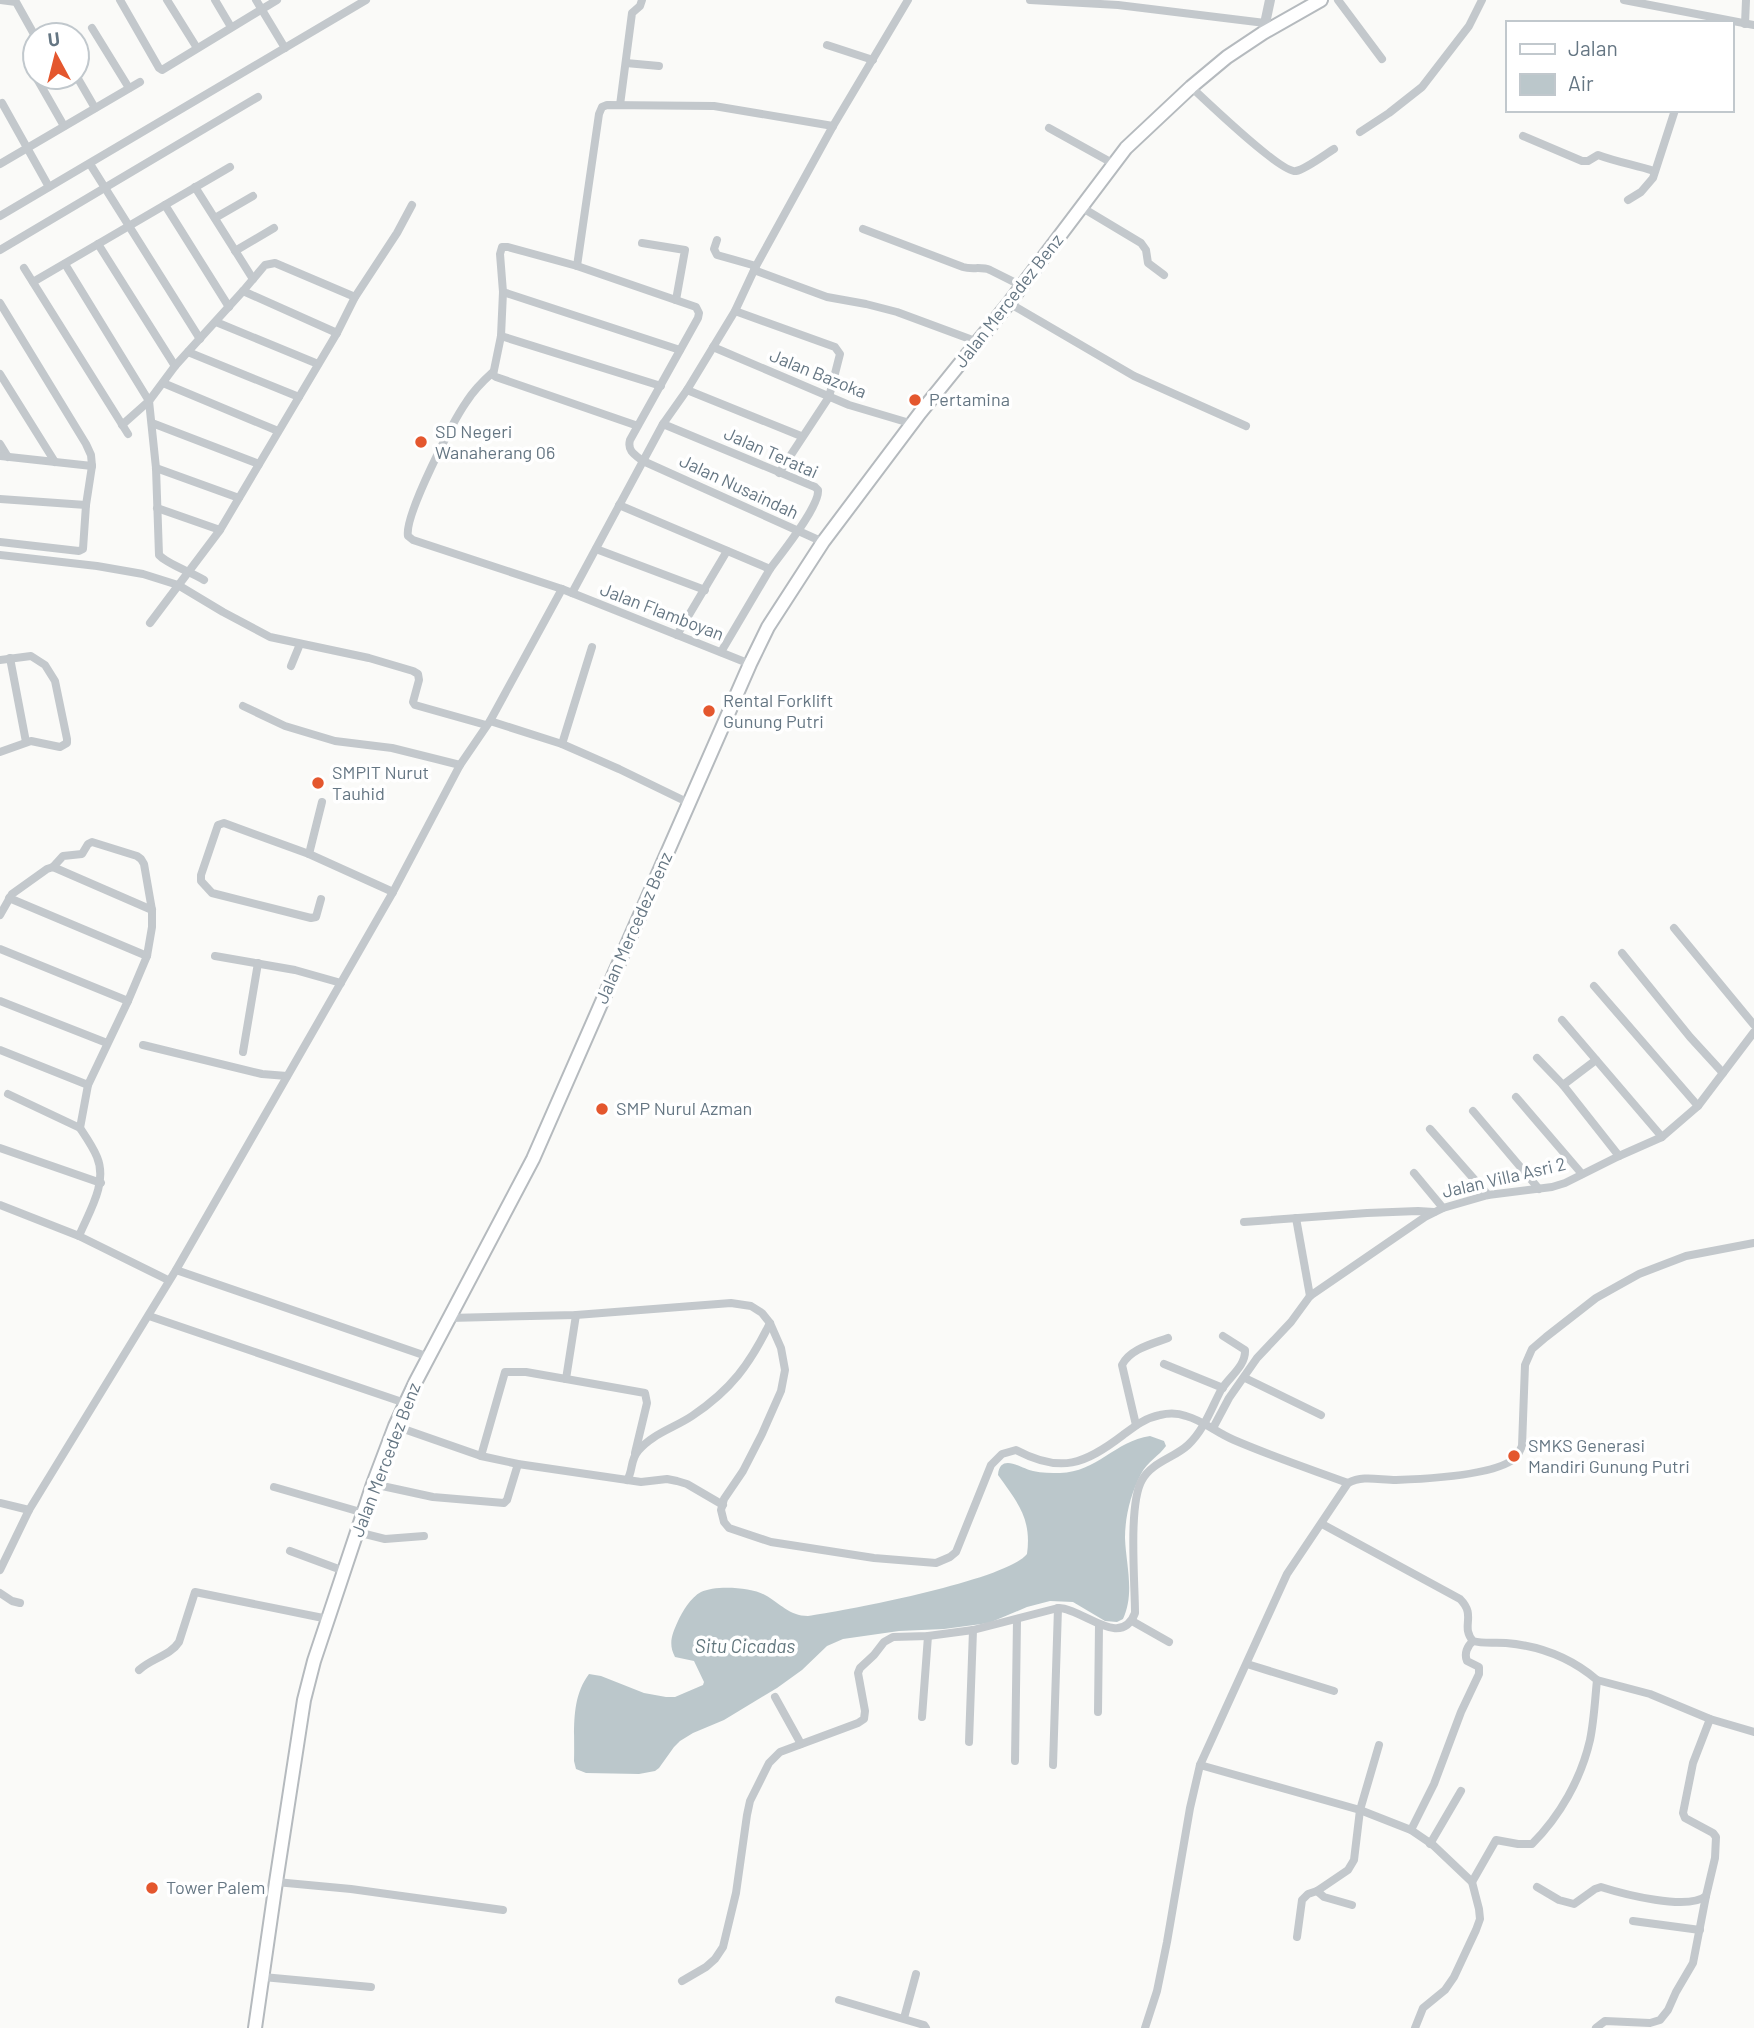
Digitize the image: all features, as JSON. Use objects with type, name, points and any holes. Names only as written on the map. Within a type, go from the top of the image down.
[{"type":"main road","name":"Jalan Mercedez Benz","points":[[255,2028],[304,1700],[314,1661],[373,1485],[405,1403],[533,1159],[768,627],[823,541],[1126,148],[1191,87],[1264,28],[1321,0]]},
{"type":"street","points":[[0,0],[16,2],[27,21]]},
{"type":"street","points":[[120,0],[162,69],[277,0]]},
{"type":"street","points":[[167,0],[197,48]]},
{"type":"street","points":[[215,0],[231,27]]},
{"type":"street","points":[[256,0],[285,48]]},
{"type":"street","points":[[0,216],[92,166],[366,0]]},
{"type":"street","points":[[620,105],[632,13],[642,0]]},
{"type":"street","points":[[572,593],[663,424],[735,311],[755,268],[833,126],[908,0]]},
{"type":"street","points":[[1030,0],[1118,2],[1264,28],[1270,0]]},
{"type":"street","points":[[1338,0],[1382,59]]},
{"type":"street","points":[[1360,132],[1422,87],[1469,26],[1482,0]]},
{"type":"street","points":[[1623,0],[1713,21]]},
{"type":"street","points":[[1746,0],[1749,24]]},
{"type":"street","points":[[92,28],[129,88]]},
{"type":"street","points":[[827,46],[873,60]]},
{"type":"street","points":[[626,63],[659,66]]},
{"type":"street","points":[[0,164],[140,82]]},
{"type":"street","points":[[1191,87],[1246,138],[1288,170],[1298,171],[1334,149]]},
{"type":"street","points":[[44,91],[64,126]]},
{"type":"street","points":[[85,91],[95,108]]},
{"type":"street","points":[[0,250],[102,183],[258,97]]},
{"type":"street","points":[[2,103],[49,187]]},
{"type":"street","points":[[577,266],[602,107],[714,106],[833,126]]},
{"type":"street","points":[[1628,200],[1635,197],[1650,182],[1674,112]]},
{"type":"street","points":[[1049,128],[1114,164]]},
{"type":"street","points":[[1523,136],[1582,161],[1586,162],[1598,155],[1621,164],[1628,162],[1654,171]]},
{"type":"street","points":[[92,166],[200,339]]},
{"type":"street","points":[[33,282],[230,167]]},
{"type":"street","points":[[195,187],[253,279]]},
{"type":"street","points":[[215,218],[253,196]]},
{"type":"street","points":[[165,205],[229,307]]},
{"type":"street","points":[[150,623],[220,530],[355,297],[412,205]]},
{"type":"street","points":[[1081,207],[1141,243],[1146,250],[1148,263],[1164,275]]},
{"type":"street","points":[[235,251],[274,228]]},
{"type":"street","points":[[863,229],[963,267],[985,268],[1022,286]]},
{"type":"street","points":[[717,240],[714,249],[717,255],[827,297],[897,312],[978,342]]},
{"type":"street","points":[[642,243],[685,250],[676,300]]},
{"type":"street","points":[[98,244],[175,366]]},
{"type":"street","points":[[638,426],[496,377],[493,372],[501,336],[503,292],[500,250],[505,246],[577,266],[696,307],[699,313],[629,445],[631,452],[643,461]]},
{"type":"street","points":[[122,425],[149,401],[175,366],[265,265],[275,263],[355,297]]},
{"type":"street","points":[[65,264],[149,401],[156,468],[160,557],[204,580]]},
{"type":"street","points":[[24,268],[128,434]]},
{"type":"street","points":[[243,292],[337,332]]},
{"type":"street","points":[[503,292],[680,350]]},
{"type":"street","points":[[0,303],[86,444],[92,466],[83,549],[79,551],[0,542]]},
{"type":"street","points":[[1009,303],[1134,376],[1247,426]]},
{"type":"street","points":[[735,311],[838,349],[840,356],[829,397],[779,472]]},
{"type":"street","points":[[216,322],[318,364]]},
{"type":"street","points":[[501,336],[661,386]]},
{"type":"street","name":"Jalan Bazoka","points":[[713,347],[849,405],[913,424]]},
{"type":"street","points":[[188,352],[299,397]]},
{"type":"street","name":"Jalan Flamboyan","points":[[493,372],[465,403],[428,474],[416,500],[407,530],[408,536],[413,540],[562,589],[750,664]]},
{"type":"street","points":[[0,374],[55,462]]},
{"type":"street","points":[[163,383],[278,431]]},
{"type":"street","points":[[687,390],[802,436]]},
{"type":"street","points":[[152,422],[259,464]]},
{"type":"street","name":"Jalan Teratai","points":[[663,424],[815,487],[819,493],[798,532],[770,569],[721,652]]},
{"type":"street","points":[[0,444],[4,457],[92,466]]},
{"type":"street","name":"Jalan Nusaindah","points":[[643,461],[823,541]]},
{"type":"street","points":[[156,468],[239,498]]},
{"type":"street","points":[[0,499],[86,505]]},
{"type":"street","points":[[619,505],[770,569]]},
{"type":"street","points":[[157,508],[220,530]]},
{"type":"street","points":[[596,549],[705,590]]},
{"type":"street","points":[[677,635],[727,551]]},
{"type":"street","points":[[0,555],[97,566],[143,574],[178,585],[270,637],[312,644],[413,671],[418,674],[419,680],[413,702],[415,705],[562,744],[689,803]]},
{"type":"street","points":[[0,1570],[29,1510],[176,1270],[393,892],[460,765],[488,723],[562,589]]},
{"type":"street","points":[[291,666],[300,644]]},
{"type":"street","points":[[562,744],[592,648]]},
{"type":"street","points":[[0,660],[31,656],[45,665],[55,681],[67,736],[66,743],[60,747],[36,741],[0,752]]},
{"type":"street","points":[[10,658],[26,742]]},
{"type":"street","points":[[243,706],[285,726],[335,741],[392,748],[460,765]]},
{"type":"street","points":[[309,854],[322,802]]},
{"type":"street","points":[[321,899],[316,917],[311,918],[212,892],[201,881],[201,875],[220,823],[309,854],[393,892]]},
{"type":"street","points":[[0,915],[9,898],[53,867],[63,856],[82,855],[92,842],[137,856],[144,864],[152,910],[147,956],[89,1085],[80,1128]]},
{"type":"street","points":[[53,867],[152,910]]},
{"type":"street","points":[[9,898],[147,956]]},
{"type":"street","points":[[1674,928],[1754,1025]]},
{"type":"street","points":[[0,949],[128,1002]]},
{"type":"street","points":[[1622,954],[1723,1073]]},
{"type":"street","points":[[215,956],[295,970],[341,982]]},
{"type":"street","points":[[243,1052],[258,963]]},
{"type":"street","points":[[1594,986],[1698,1106]]},
{"type":"street","points":[[0,1001],[107,1043]]},
{"type":"street","points":[[1562,1020],[1661,1137]]},
{"type":"street","name":"Jalan Villa Asri 2","points":[[1209,1426],[1257,1358],[1291,1322],[1310,1296],[1354,1264],[1443,1208],[1488,1195],[1565,1183],[1661,1137],[1698,1106],[1754,1032]]},
{"type":"street","points":[[143,1045],[262,1074],[287,1076]]},
{"type":"street","points":[[0,1050],[89,1085]]},
{"type":"street","points":[[1536,1058],[1563,1086],[1619,1156]]},
{"type":"street","points":[[1563,1086],[1596,1060]]},
{"type":"street","points":[[8,1094],[80,1128],[97,1155],[102,1173],[100,1183],[79,1236]]},
{"type":"street","points":[[1516,1097],[1581,1174]]},
{"type":"street","points":[[1473,1111],[1539,1188]]},
{"type":"street","points":[[1430,1129],[1488,1195]]},
{"type":"street","points":[[0,1148],[100,1183]]},
{"type":"street","points":[[1414,1173],[1443,1208]]},
{"type":"street","points":[[0,1205],[79,1236],[168,1280]]},
{"type":"street","points":[[1244,1222],[1367,1213],[1434,1212]]},
{"type":"street","points":[[1296,1218],[1310,1296]]},
{"type":"street","points":[[1145,2028],[1157,1991],[1200,1765],[1287,1574],[1348,1483],[1357,1478],[1399,1480],[1483,1472],[1510,1461],[1522,1446],[1525,1365],[1532,1349],[1596,1298],[1639,1274],[1686,1256],[1754,1244]]},
{"type":"street","points":[[176,1270],[429,1357]]},
{"type":"street","points":[[449,1318],[576,1315],[731,1303],[751,1306],[762,1313],[771,1323],[781,1348],[784,1381],[752,1455],[724,1499],[721,1510],[724,1522],[729,1528],[771,1542],[874,1558],[936,1563],[956,1552],[991,1465],[1002,1454],[1016,1450],[1046,1463],[1072,1462],[1096,1455],[1136,1424],[1152,1417],[1172,1414],[1183,1415],[1242,1443],[1348,1483]]},
{"type":"street","points":[[566,1379],[576,1315]]},
{"type":"street","points":[[149,1316],[405,1403]]},
{"type":"street","points":[[634,1455],[654,1437],[692,1416],[734,1381],[748,1364],[771,1323]]},
{"type":"street","points":[[681,1981],[706,1967],[723,1947],[736,1893],[750,1801],[768,1763],[774,1756],[864,1719],[858,1673],[884,1642],[893,1637],[929,1636],[973,1630],[1058,1608],[1071,1609],[1099,1625],[1115,1629],[1125,1628],[1132,1621],[1135,1613],[1133,1522],[1140,1482],[1164,1459],[1185,1447],[1209,1426],[1223,1388],[1237,1370],[1246,1352],[1243,1347],[1223,1336]]},
{"type":"street","points":[[1136,1424],[1122,1365],[1135,1352],[1168,1338]]},
{"type":"street","points":[[1164,1364],[1223,1388]]},
{"type":"street","points":[[481,1456],[505,1372],[526,1372],[645,1393],[647,1403],[627,1480]]},
{"type":"street","points":[[1245,1378],[1321,1415]]},
{"type":"street","points":[[395,1426],[481,1456],[518,1464],[641,1482],[667,1479],[677,1481],[723,1504]]},
{"type":"street","points":[[373,1485],[433,1497],[504,1503],[518,1464]]},
{"type":"street","points":[[274,1487],[364,1513]]},
{"type":"street","points":[[0,1503],[29,1510]]},
{"type":"street","points":[[1322,1524],[1460,1599],[1467,1605],[1468,1635],[1473,1641],[1546,1649],[1566,1658],[1597,1680],[1650,1694],[1710,1719],[1754,1732]]},
{"type":"street","points":[[357,1532],[386,1539],[424,1536]]},
{"type":"street","points":[[290,1551],[344,1571]]},
{"type":"street","points":[[139,1670],[147,1662],[175,1649],[195,1592],[328,1619]]},
{"type":"street","points":[[0,1593],[20,1603]]},
{"type":"street","points":[[1053,1765],[1058,1608]]},
{"type":"street","points":[[1015,1761],[1017,1620]]},
{"type":"street","points":[[1132,1621],[1169,1642]]},
{"type":"street","points":[[1097,1712],[1099,1625]]},
{"type":"street","points":[[969,1742],[973,1630]]},
{"type":"street","points":[[922,1717],[929,1636]]},
{"type":"street","points":[[1411,1830],[1434,1784],[1461,1712],[1479,1674],[1479,1667],[1465,1657],[1468,1646],[1473,1641]]},
{"type":"street","points":[[1247,1664],[1334,1691]]},
{"type":"street","points":[[1472,1882],[1496,1840],[1532,1844],[1573,1790],[1590,1741],[1597,1680]]},
{"type":"street","points":[[775,1697],[801,1744]]},
{"type":"street","points":[[1596,2028],[1605,2021],[1650,2023],[1660,2020],[1693,1963],[1715,1858],[1716,1837],[1685,1818],[1683,1813],[1693,1763],[1710,1719]]},
{"type":"street","points":[[1297,1937],[1302,1900],[1348,1870],[1354,1860],[1360,1810],[1379,1745]]},
{"type":"street","points":[[1200,1765],[1360,1810],[1411,1830],[1472,1882],[1480,1919],[1476,1930],[1454,1977],[1445,1990],[1423,2008],[1415,2028]]},
{"type":"street","points":[[1430,1844],[1461,1791]]},
{"type":"street","points":[[276,1882],[351,1889],[503,1910]]},
{"type":"street","points":[[1538,1887],[1559,1900],[1574,1904],[1601,1887],[1646,1899],[1690,1903],[1706,1896]]},
{"type":"street","points":[[1317,1891],[1324,1897],[1352,1905]]},
{"type":"street","points":[[1633,1921],[1700,1930]]},
{"type":"street","points":[[904,2018],[916,1974]]},
{"type":"street","points":[[263,1977],[371,1987]]},
{"type":"street","points":[[839,2000],[904,2018],[926,2028]]},
{"type":"water","name":"Situ Cicadas","points":[[1150,1436],[1164,1441],[1166,1446],[1144,1470],[1129,1505],[1125,1538],[1129,1599],[1123,1619],[1117,1622],[1105,1621],[1073,1602],[1050,1601],[1027,1607],[989,1623],[843,1639],[827,1646],[802,1670],[777,1688],[724,1720],[680,1741],[655,1771],[639,1774],[586,1773],[576,1769],[576,1705],[589,1674],[644,1693],[666,1697],[675,1697],[703,1685],[694,1661],[675,1657],[671,1643],[682,1613],[697,1594],[724,1588],[751,1590],[765,1595],[790,1611],[808,1616],[924,1593],[990,1574],[1013,1564],[1027,1554],[1027,1530],[1022,1511],[998,1475],[1003,1464],[1043,1473],[1073,1471],[1085,1468],[1126,1444]]},
{"type":"place","name":"Pertamina","points":[[915,400]]},
{"type":"place","name":"SD Negeri Wanaherang 06","points":[[421,442]]},
{"type":"place","name":"Rental Forklift Gunung Putri","points":[[709,711]]},
{"type":"place","name":"SMPIT Nurut Tauhid","points":[[318,783]]},
{"type":"place","name":"SMP Nurul Azman","points":[[602,1109]]},
{"type":"place","name":"SMKS Generasi Mandiri Gunung Putri","points":[[1514,1456]]},
{"type":"place","name":"Tower Palem","points":[[152,1888]]}]
